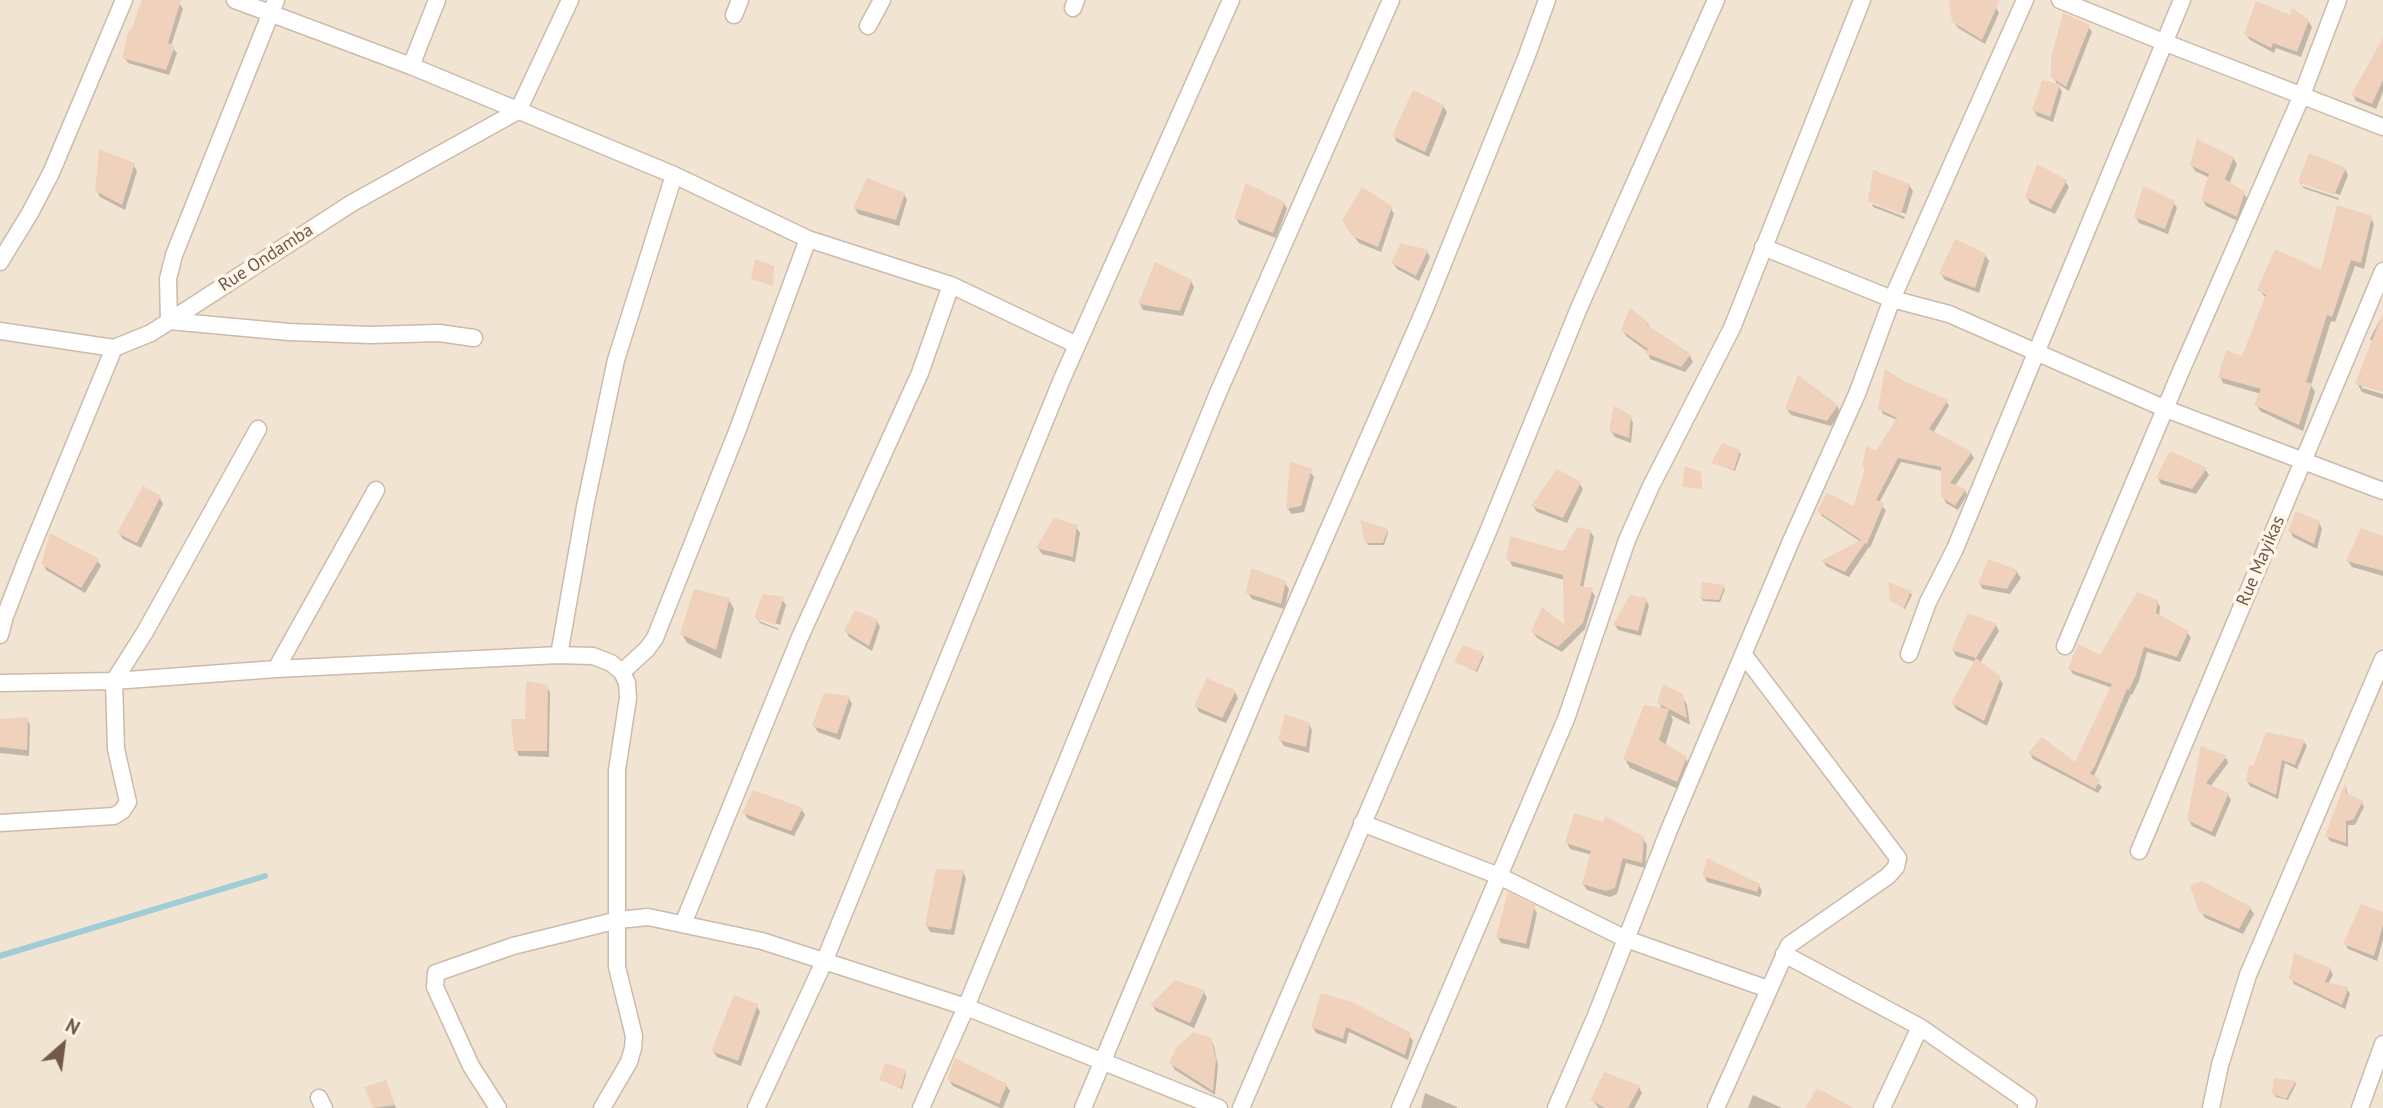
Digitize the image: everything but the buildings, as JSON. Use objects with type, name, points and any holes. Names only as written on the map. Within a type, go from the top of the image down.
[{"type":"street","points":[[0,262],[30,214],[51,173],[124,0]]},
{"type":"street","points":[[235,0],[273,7],[674,175],[808,239],[951,285],[1077,345]]},
{"type":"street","points":[[411,66],[437,0]]},
{"type":"street","points":[[517,111],[570,0]]},
{"type":"street","points":[[868,26],[882,0]]},
{"type":"street","points":[[755,1108],[824,962],[1077,345],[1231,0]]},
{"type":"street","points":[[921,1108],[966,1007],[1218,393],[1391,0]]},
{"type":"street","points":[[1083,1108],[1263,678],[1424,311],[1547,0]]},
{"type":"street","points":[[1241,1108],[1487,534],[1579,308],[1716,0]]},
{"type":"street","points":[[1400,1108],[1566,719],[1627,540],[1651,486],[1732,328],[1862,0]]},
{"type":"street","points":[[1556,1108],[1595,1018],[1669,830],[1791,541],[1857,394],[1892,299],[2025,0]]},
{"type":"street","points":[[2060,0],[2383,127]]},
{"type":"street","points":[[1909,654],[1928,602],[1955,550],[2182,0]]},
{"type":"street","points":[[2066,646],[2302,95],[2338,0]]},
{"type":"street","points":[[273,7],[174,256],[167,279],[169,321],[289,332],[370,335],[439,333],[474,338]]},
{"type":"street","name":"Rue Ondamba","points":[[114,348],[151,333],[352,203],[517,111]]},
{"type":"street","points":[[559,655],[584,507],[616,360],[674,175]]},
{"type":"street","points":[[622,672],[655,638],[738,429],[808,239]]},
{"type":"street","points":[[1763,247],[1892,299],[1949,314],[2166,409],[2383,491]]},
{"type":"street","name":"Rue Mayikas","points":[[2139,851],[2383,271]]},
{"type":"street","points":[[683,924],[800,637],[920,373],[951,285]]},
{"type":"street","points":[[0,331],[114,348],[9,604],[0,635]]},
{"type":"street","points":[[0,823],[114,816],[122,811],[128,802],[116,749],[114,681],[145,632],[258,429]]},
{"type":"street","points":[[276,669],[376,490]]},
{"type":"street","points":[[0,682],[114,681],[276,669],[559,655],[593,656],[611,663],[622,672],[627,683],[628,698],[617,770],[617,967],[634,1036],[634,1048],[629,1062],[602,1108]]},
{"type":"street","points":[[1716,1108],[1789,945],[1888,876],[1896,867],[1898,858],[1744,656]]},
{"type":"street","points":[[2211,1108],[2220,1065],[2248,975],[2383,659]]},
{"type":"street","points":[[1362,823],[1499,876],[1626,939],[1768,989]]},
{"type":"street","points":[[498,1108],[471,1066],[435,987],[436,973],[513,946],[618,920],[648,917],[762,941],[966,1007],[1219,1108]]},
{"type":"street","points":[[1784,954],[1920,1027],[2028,1102],[2026,1108]]},
{"type":"street","points":[[1882,1108],[1920,1027]]},
{"type":"street","points":[[2360,1108],[2383,1044]]},
{"type":"shaded area","points":[[0,0],[2383,0],[2383,1108],[0,1108]]},
{"type":"waterway","points":[[0,956],[265,876]]}]
